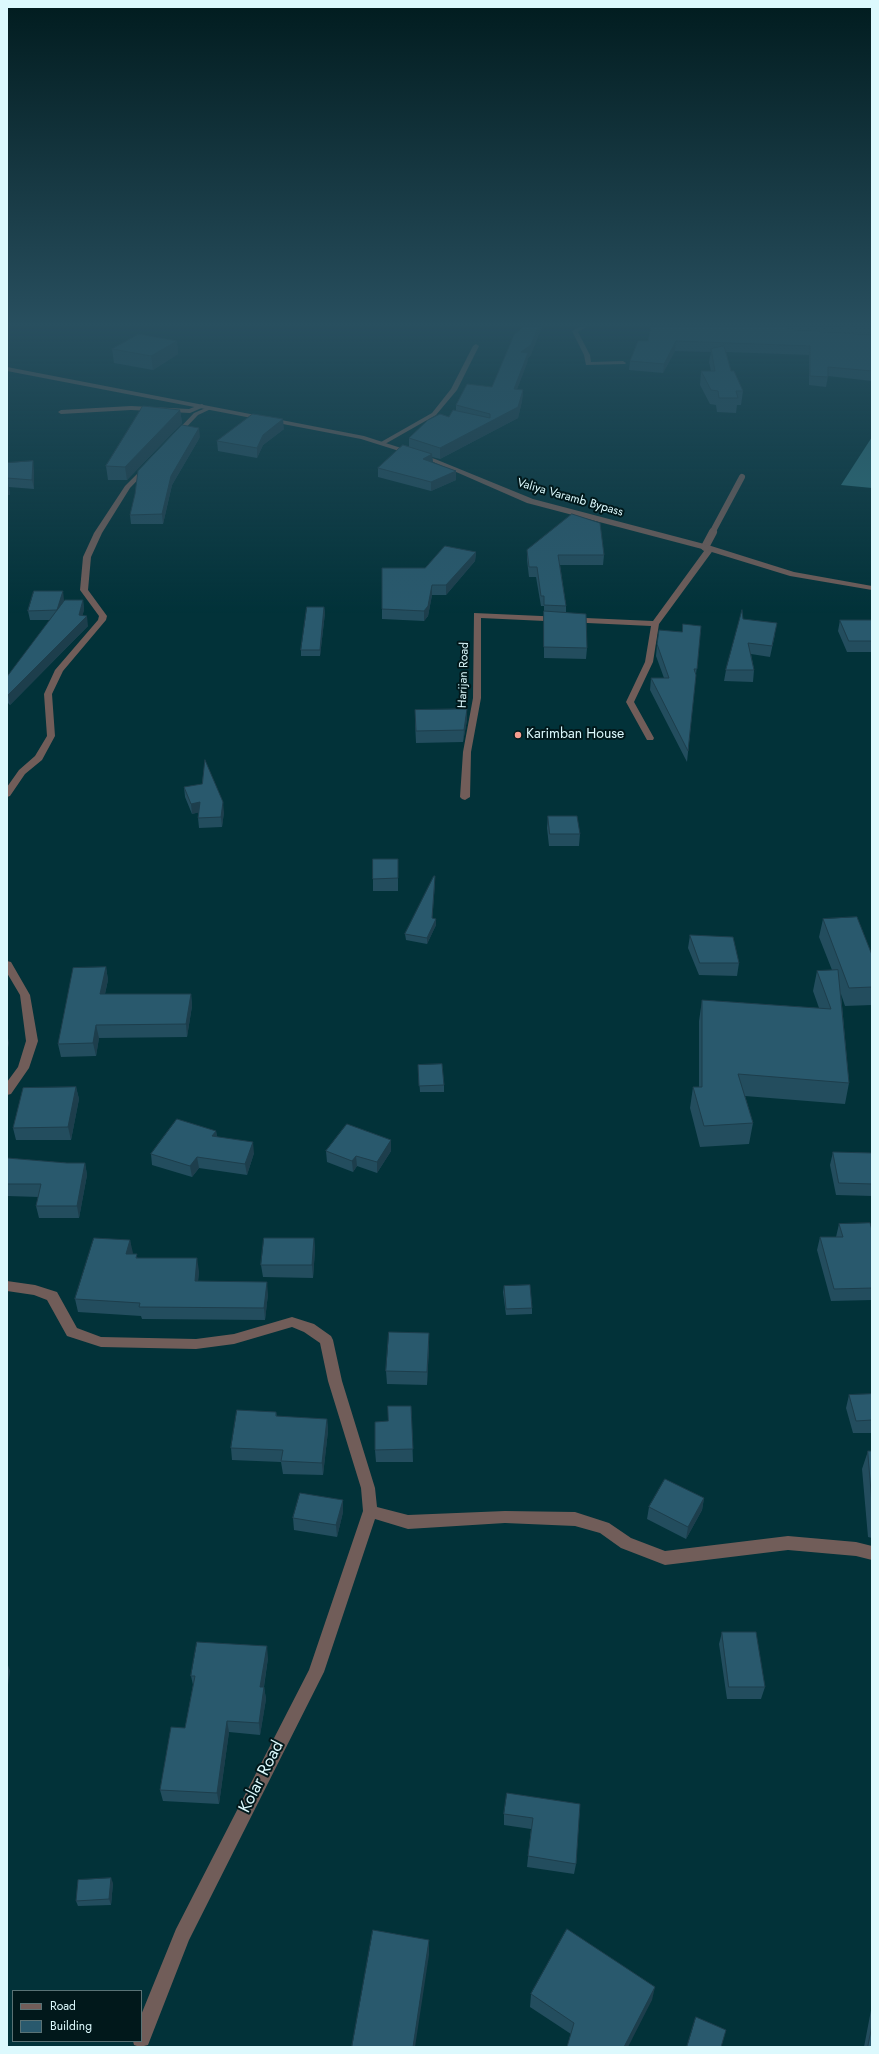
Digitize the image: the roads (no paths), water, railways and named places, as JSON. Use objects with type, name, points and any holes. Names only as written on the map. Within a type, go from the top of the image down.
[{"type":"street","points":[[169,443],[188,423]]},
{"type":"street","name":"Valiya Varamb Bypass","points":[[288,423],[362,437],[433,460],[530,501],[708,548],[793,574],[872,588]]},
{"type":"street","points":[[383,444],[419,423]]},
{"type":"street","points":[[7,794],[22,772],[39,758],[51,736],[48,694],[59,670],[102,620],[103,616],[84,590],[87,557],[98,533],[127,487],[156,457]]},
{"type":"street","points":[[650,738],[630,702],[649,662],[655,624],[708,548]]},
{"type":"street","name":"Harijan Road","points":[[465,797],[468,752],[477,698],[477,615],[655,624]]},
{"type":"street","points":[[7,964],[25,995],[32,1041],[23,1068],[7,1090]]},
{"type":"street","points":[[7,1286],[35,1290],[52,1296],[72,1332],[101,1342],[196,1344],[234,1339],[292,1322],[309,1328],[326,1340],[335,1381],[368,1488],[370,1511],[408,1522],[505,1517],[575,1519],[604,1528],[626,1544],[665,1558],[788,1543],[856,1549],[872,1553]]},
{"type":"street","name":"Kolar Road","points":[[142,2035],[182,1935],[316,1672],[370,1511]]},
{"type":"lane","points":[[708,548],[742,477]]},
{"type":"place","name":"Karimban House","points":[[518,735]]}]
